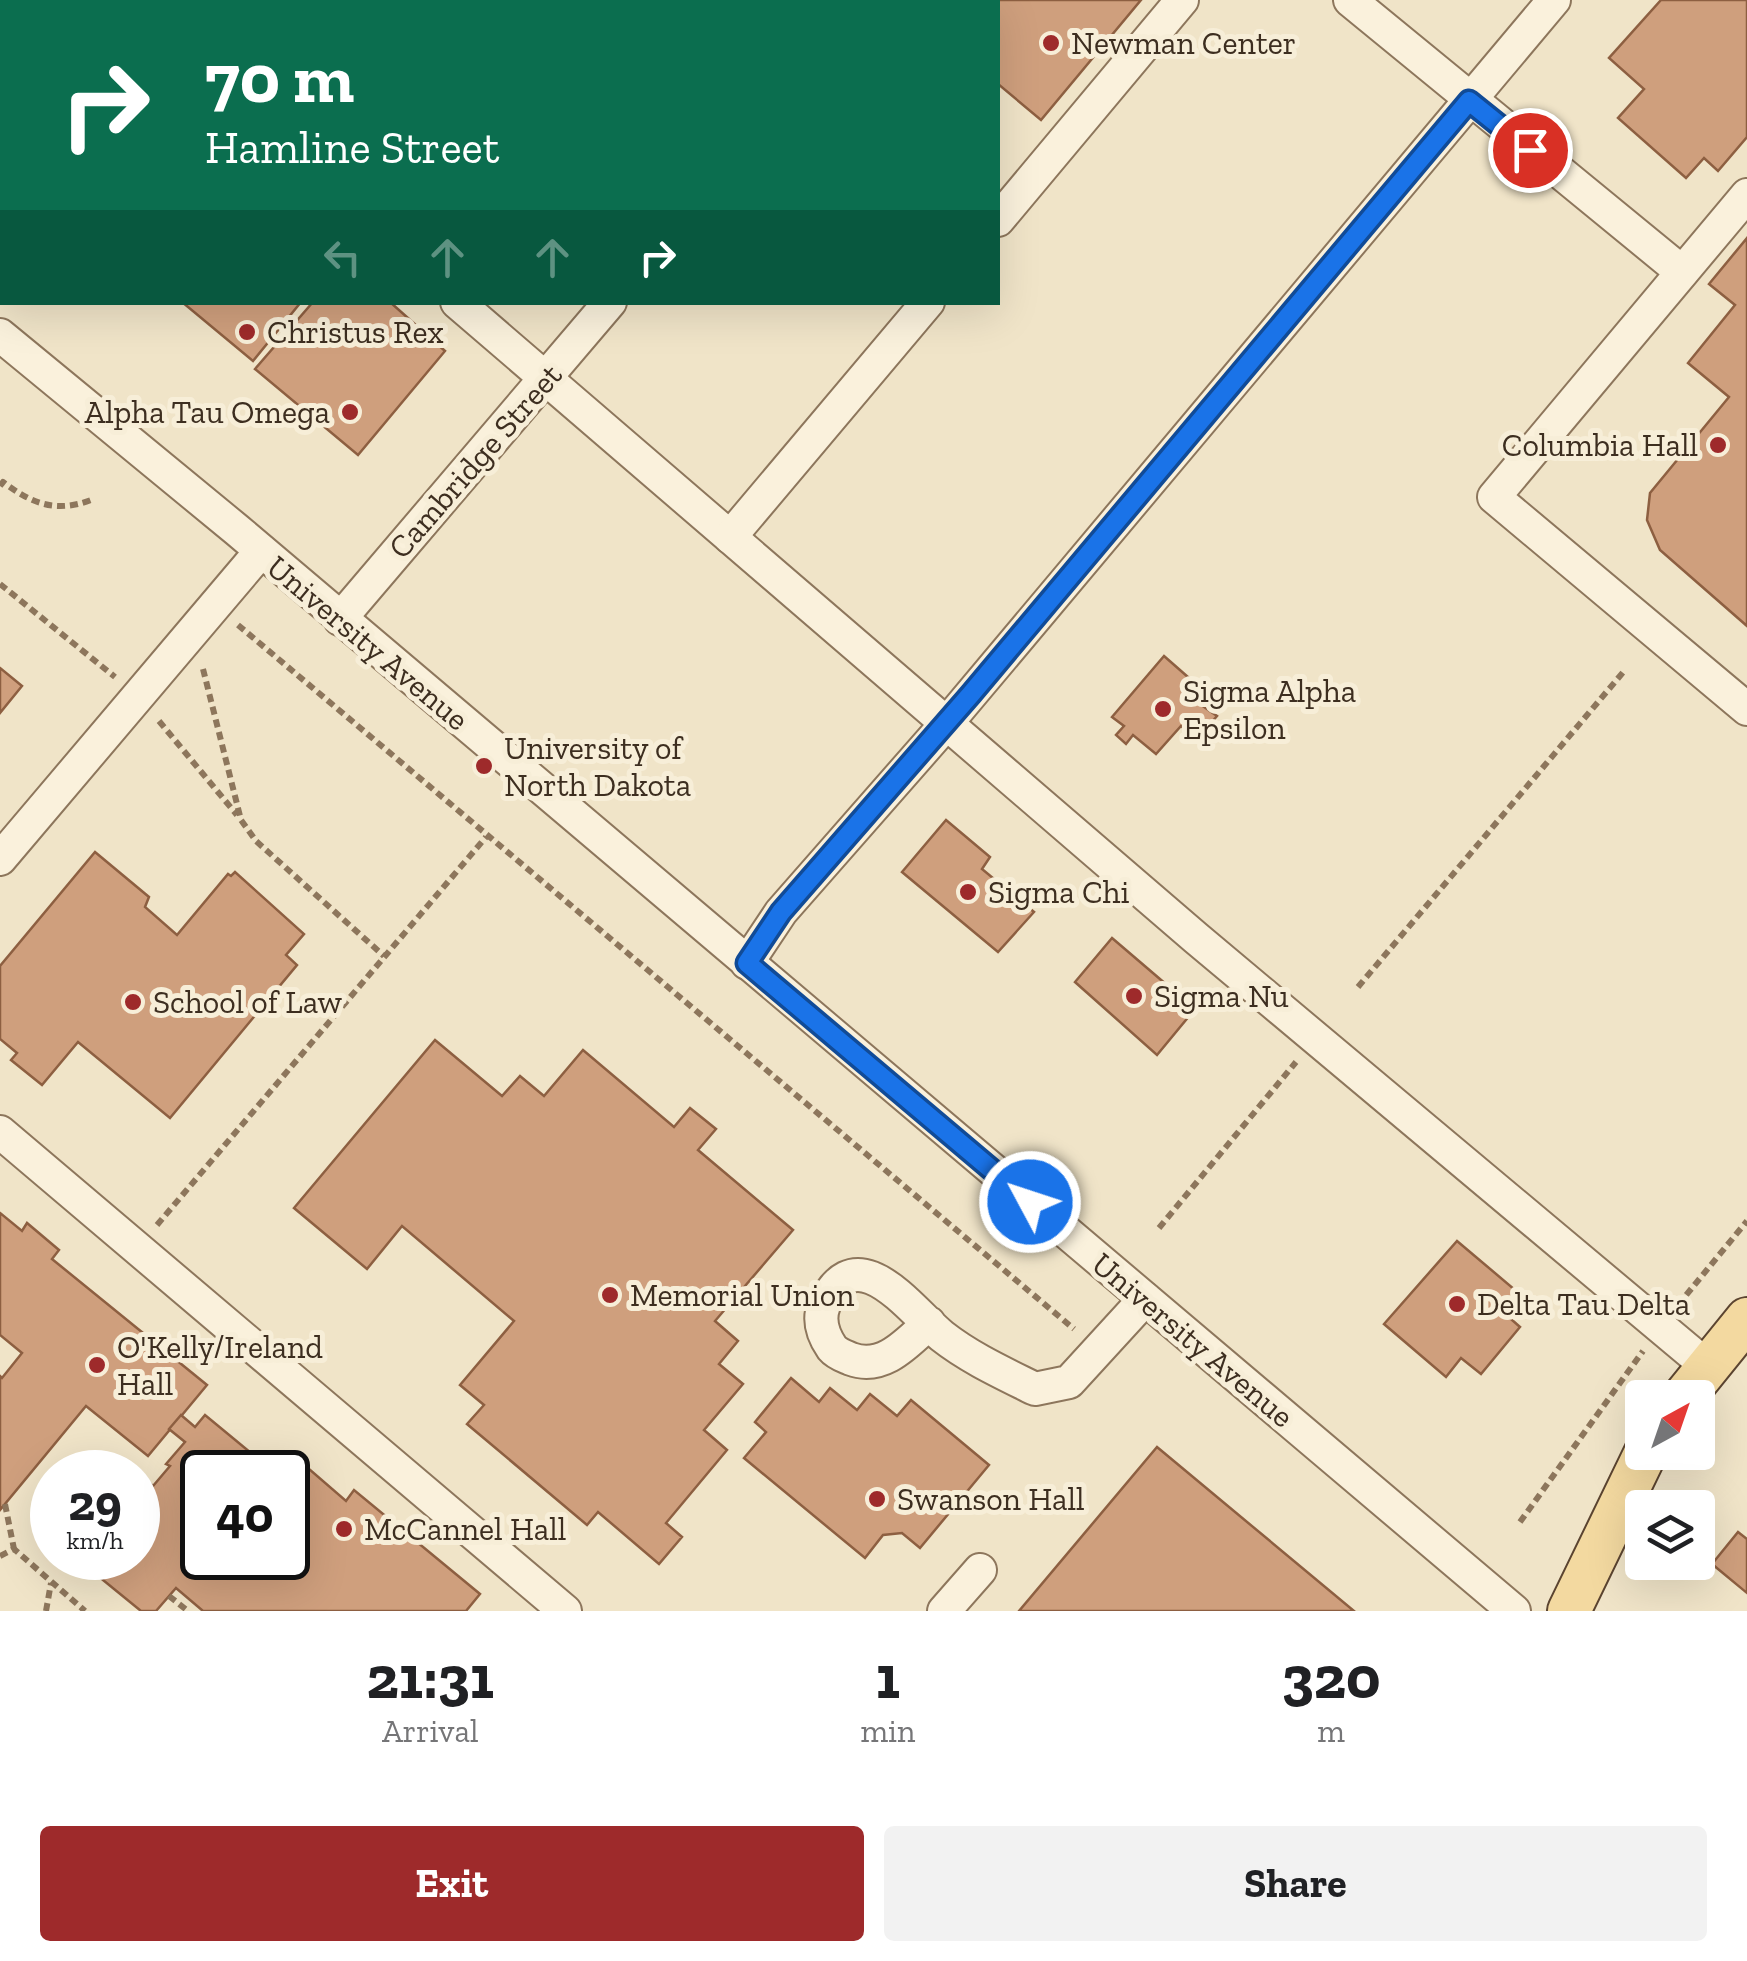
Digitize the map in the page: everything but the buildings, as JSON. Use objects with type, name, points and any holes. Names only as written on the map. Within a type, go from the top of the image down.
[{"type":"main road","points":[[1697,1380],[1747,1318]]},
{"type":"main road","points":[[1569,1611],[1637,1470]]},
{"type":"street","points":[[1000,218],[1182,0]]},
{"type":"street","points":[[1350,0],[1682,272]]},
{"type":"street","points":[[747,963],[781,912],[946,724],[1554,0]]},
{"type":"street","points":[[1747,196],[1494,497],[1747,708]]},
{"type":"street","points":[[461,305],[946,724],[1661,1326],[1694,1380]]},
{"type":"street","name":"Cambridge Street","points":[[340,619],[608,305]]},
{"type":"street","points":[[730,537],[925,305]]},
{"type":"street","name":"University Avenue","points":[[0,335],[261,551],[1514,1611]]},
{"type":"street","points":[[0,859],[261,551]]},
{"type":"street","points":[[0,1132],[565,1611]]},
{"type":"street","points":[[929,1324],[973,1357],[1034,1389],[1069,1382],[1145,1298]]},
{"type":"street","points":[[944,1611],[980,1570]]},
{"type":"path","points":[[1,482],[24,498],[50,507],[72,507],[91,500]]},
{"type":"path","points":[[204,617],[486,838],[1100,1350]]},
{"type":"path","points":[[204,617],[241,820],[256,841],[384,956]]},
{"type":"path","points":[[1358,988],[1624,670]]},
{"type":"path","points":[[138,1248],[486,838]]},
{"type":"path","points":[[1158,1228],[1316,1038]]},
{"type":"path","points":[[1520,1522],[1661,1326],[1747,1221]]},
{"type":"path","points":[[5,1504],[14,1550],[85,1611]]},
{"type":"path","points":[[0,1556],[14,1550]]},
{"type":"path","points":[[46,1611],[51,1582]]},
{"type":"path","points":[[169,1596],[188,1611]]},
{"type":"place","name":"Newman Center","points":[[1051,43]]},
{"type":"place","name":"Christus Rex","points":[[247,332]]},
{"type":"place","name":"Alpha Tau Omega","points":[[350,412]]},
{"type":"place","name":"Columbia Hall","points":[[1718,445]]},
{"type":"place","name":"Sigma Alpha Epsilon","points":[[1163,709]]},
{"type":"place","name":"University of North Dakota","points":[[484,766]]},
{"type":"place","name":"Sigma Chi","points":[[968,892]]},
{"type":"place","name":"Sigma Nu","points":[[1134,996]]},
{"type":"place","name":"School of Law","points":[[133,1002]]},
{"type":"place","name":"Memorial Union","points":[[610,1295]]},
{"type":"place","name":"Delta Tau Delta","points":[[1457,1304]]},
{"type":"place","name":"O'Kelly/Ireland Hall","points":[[97,1365]]},
{"type":"place","name":"Swanson Hall","points":[[877,1499]]},
{"type":"place","name":"McCannel Hall","points":[[344,1529]]},
{"type":"route","points":[[1030,1202],[747,963],[781,912],[971,694],[1469,101],[1530,150]]}]
